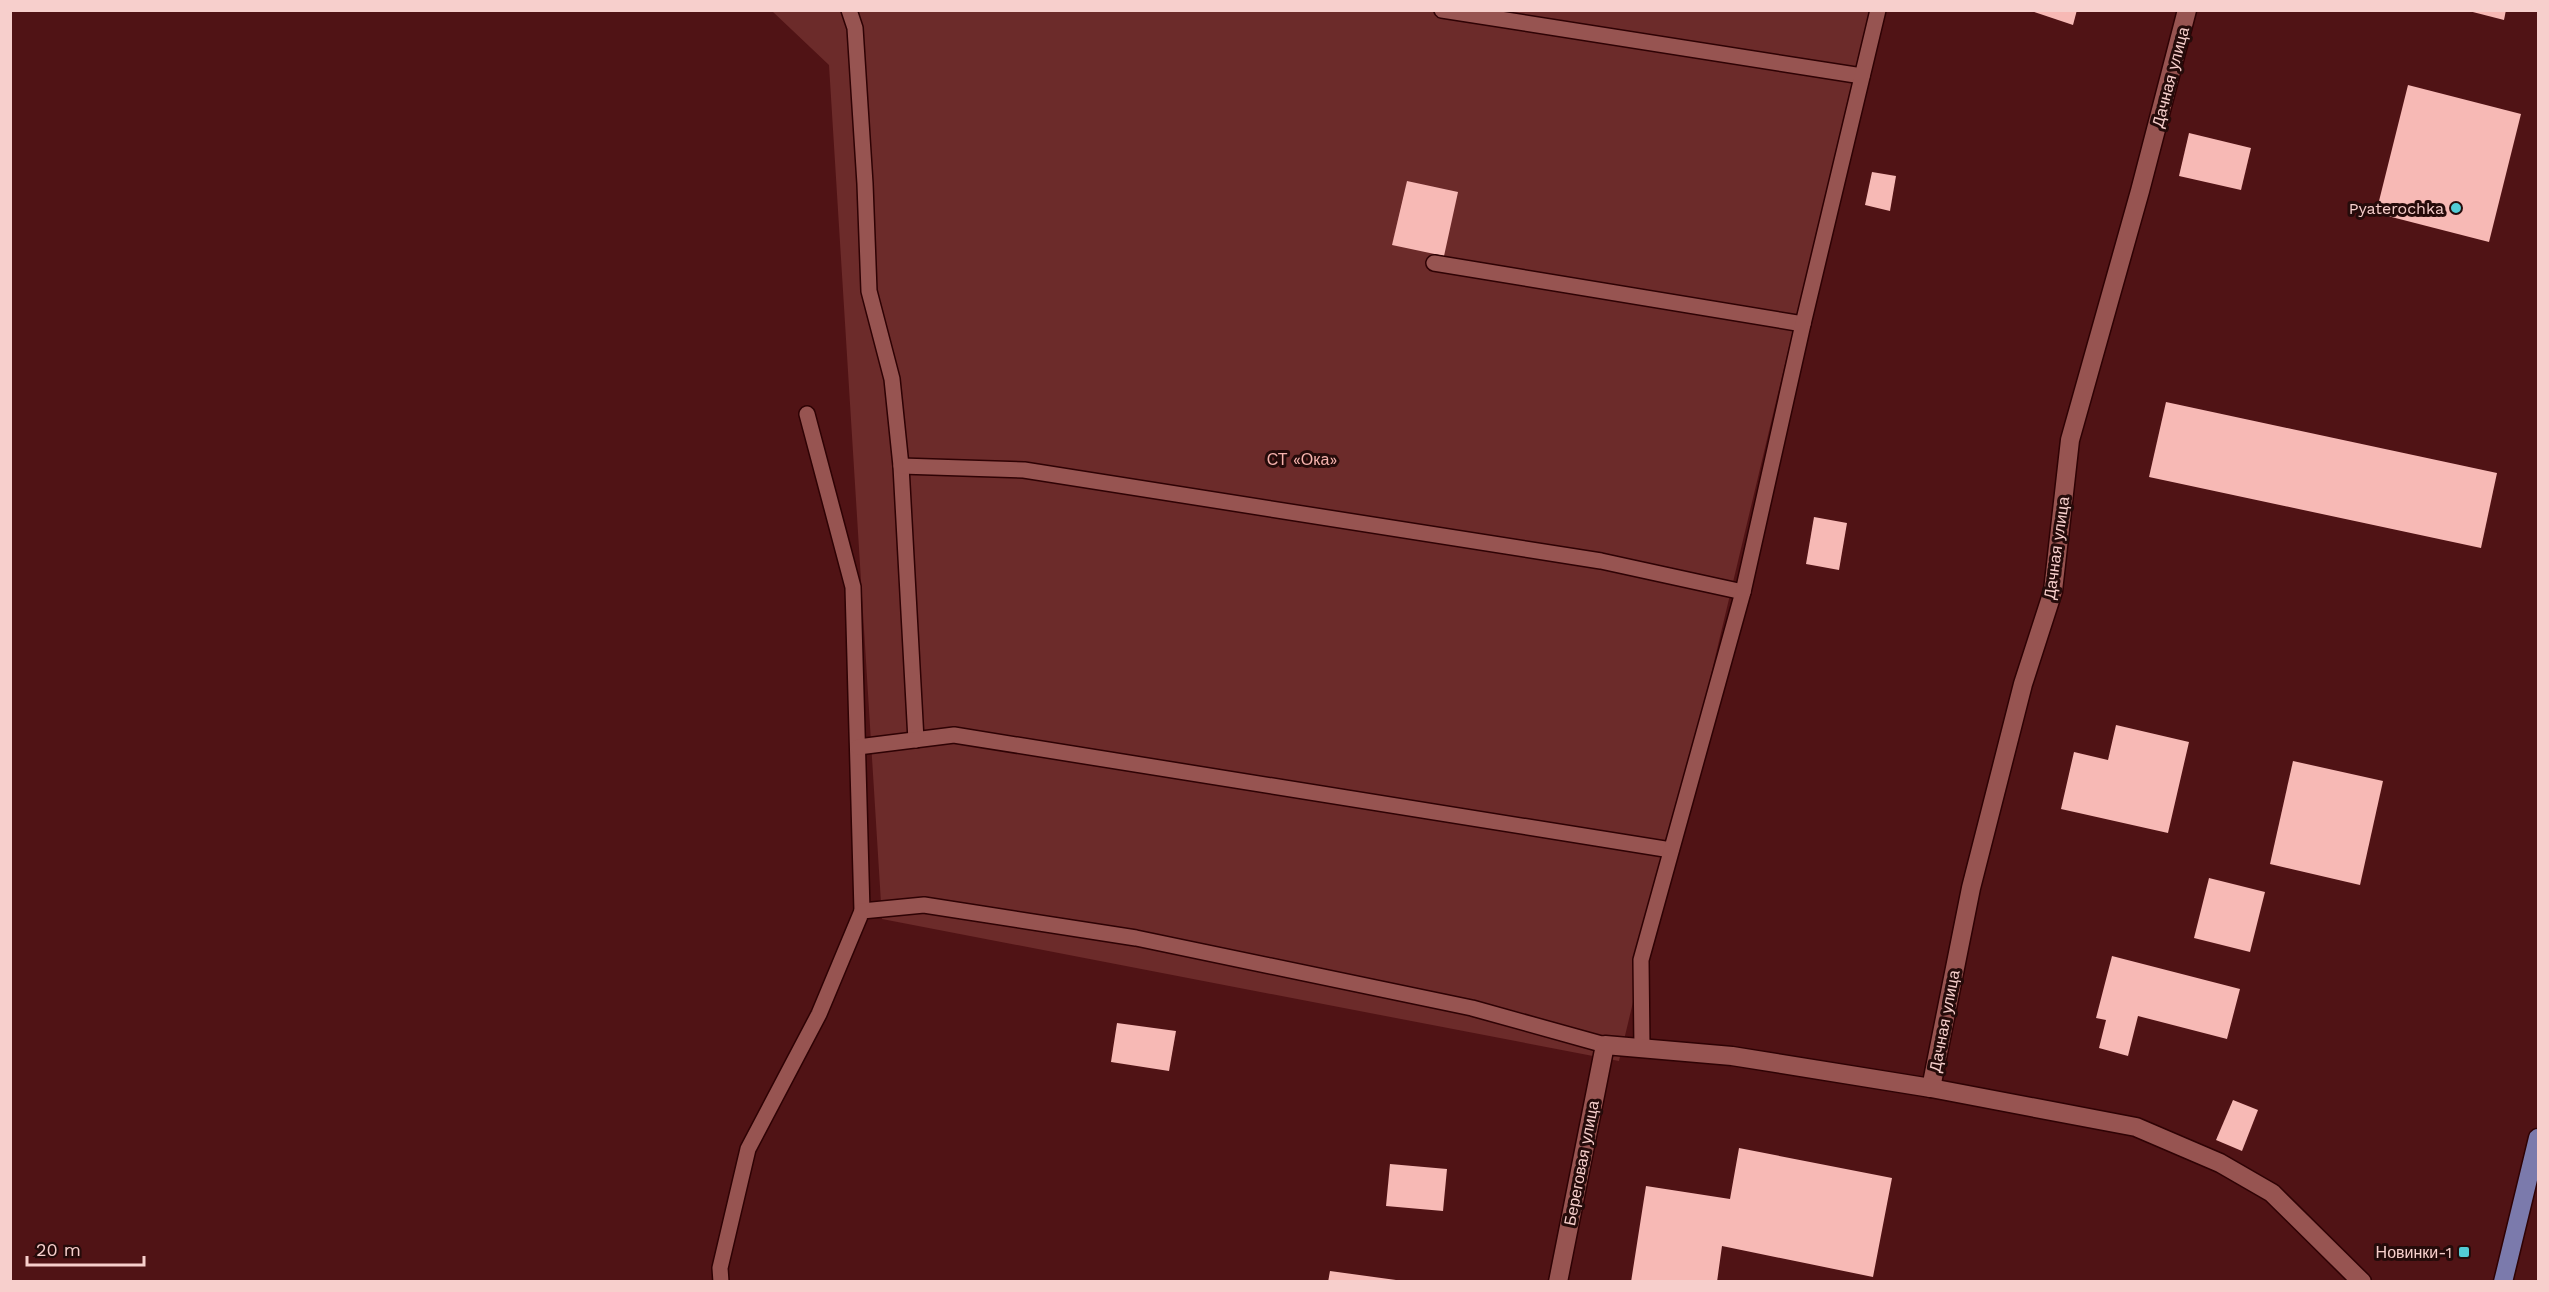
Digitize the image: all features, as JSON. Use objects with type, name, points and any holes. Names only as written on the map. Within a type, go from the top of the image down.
[{"type":"main road","points":[[2503,1281],[2538,1138]]},
{"type":"street","name":"Дачная улица","points":[[1930,1088],[1971,888],[2023,684],[2053,591],[2070,440],[2140,191],[2187,10]]},
{"type":"street","points":[[1605,1045],[1732,1056],[1930,1088],[2136,1127],[2220,1163],[2272,1193],[2362,1281]]},
{"type":"street","name":"Береговая улица","points":[[1558,1281],[1605,1045]]},
{"type":"lane","points":[[849,10],[855,28],[865,184],[868,291],[892,379],[901,466],[916,740]]},
{"type":"lane","points":[[1442,10],[1862,76]]},
{"type":"lane","points":[[1642,1048],[1641,960],[1743,592],[1803,324],[1878,10]]},
{"type":"lane","points":[[1434,263],[1803,324]]},
{"type":"lane","points":[[721,1281],[720,1268],[748,1149],[819,1014],[862,911],[853,587],[807,414]]},
{"type":"lane","points":[[901,466],[1024,470],[1601,561],[1743,592]]},
{"type":"lane","points":[[858,747],[954,735],[1671,850]]},
{"type":"lane","points":[[862,911],[924,905],[1136,938],[1472,1008],[1605,1045]]},
{"type":"green space","name":"СТ «Ока»","points":[[772,11],[1869,11],[1619,1061],[882,919],[829,65]]},
{"type":"building","points":[[2028,10],[2077,10],[2073,25]]},
{"type":"building","points":[[2465,10],[2506,10],[2504,20]]},
{"type":"building","points":[[2408,85],[2521,114],[2489,242],[2376,213]]},
{"type":"building","points":[[2189,133],[2251,148],[2241,190],[2179,176]]},
{"type":"building","points":[[1872,172],[1896,176],[1890,211],[1865,205]]},
{"type":"building","points":[[1407,181],[1458,192],[1444,256],[1392,245]]},
{"type":"building","points":[[2166,402],[2497,473],[2481,548],[2149,477]]},
{"type":"building","points":[[1814,517],[1847,523],[1839,570],[1806,564]]},
{"type":"building","points":[[2116,725],[2189,742],[2168,833],[2061,809],[2074,752],[2108,760]]},
{"type":"building","points":[[2293,761],[2383,781],[2360,885],[2270,864]]},
{"type":"building","points":[[2209,878],[2265,892],[2250,952],[2194,938]]},
{"type":"building","points":[[2112,956],[2240,989],[2227,1039],[2138,1016],[2128,1056],[2099,1048],[2106,1020],[2096,1018]]},
{"type":"building","points":[[1117,1023],[1176,1031],[1169,1071],[1111,1062]]},
{"type":"building","points":[[2233,1100],[2258,1110],[2242,1151],[2216,1140]]},
{"type":"building","points":[[1739,1148],[1892,1178],[1873,1277],[1722,1246],[1717,1282],[1631,1282],[1646,1186],[1730,1199]]},
{"type":"building","points":[[1390,1164],[1447,1169],[1443,1211],[1386,1206]]},
{"type":"building","points":[[1330,1271],[1396,1280],[1396,1282],[1328,1282]]},
{"type":"place","name":"Pyaterochka","points":[[2456,208]]},
{"type":"place","name":"Новинки-1","points":[[2464,1252]]}]
